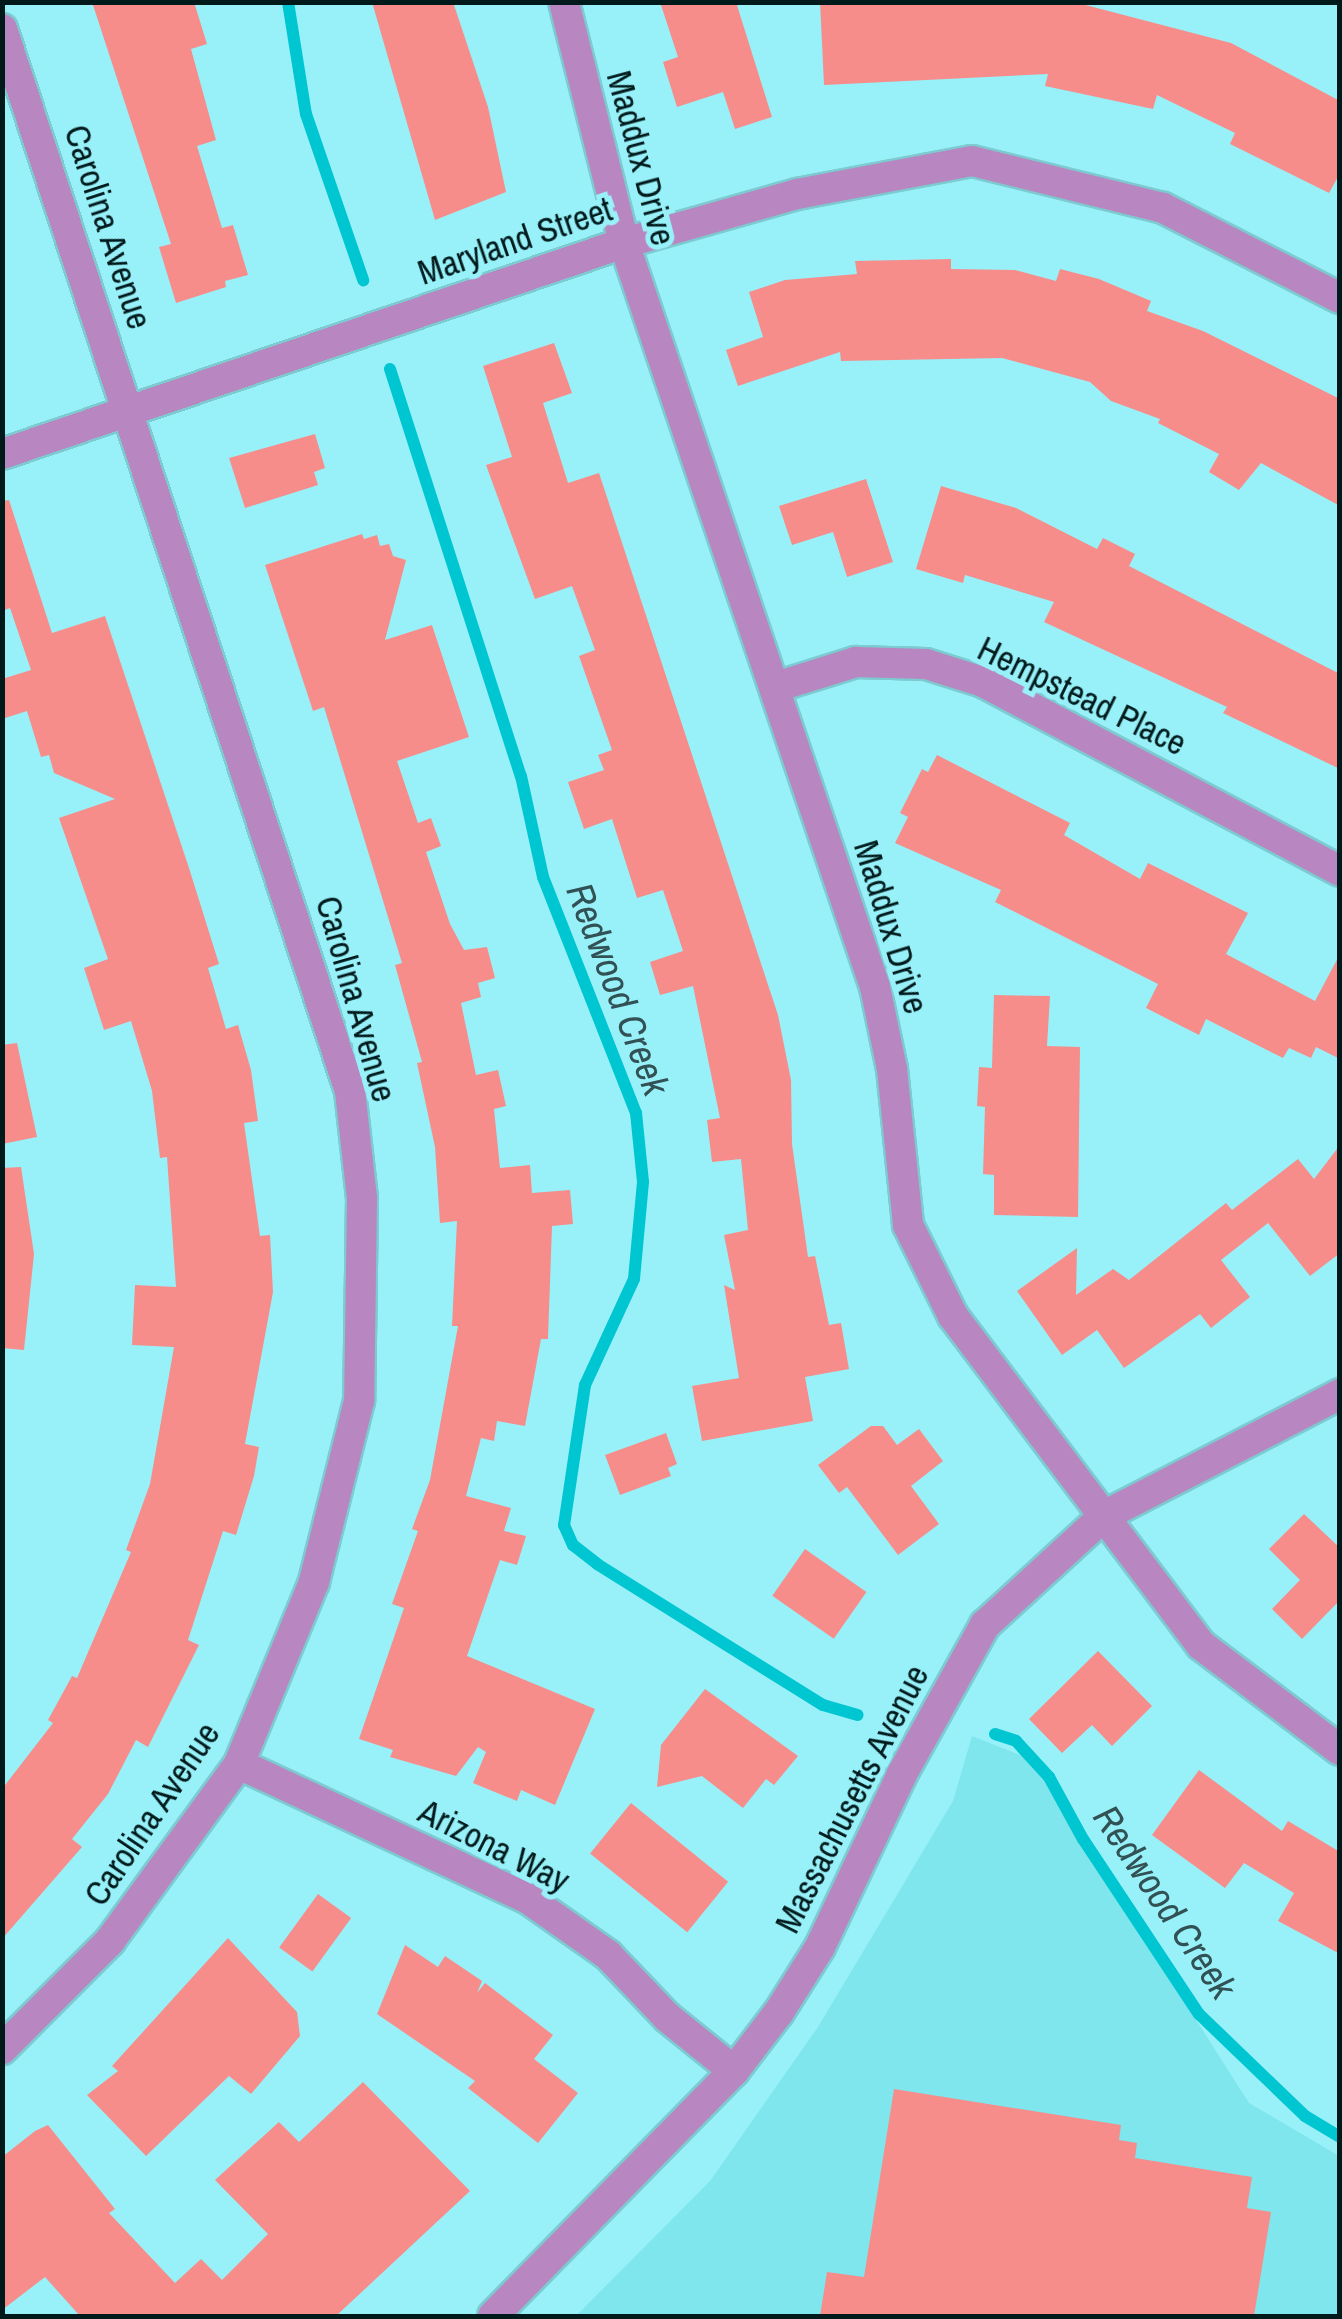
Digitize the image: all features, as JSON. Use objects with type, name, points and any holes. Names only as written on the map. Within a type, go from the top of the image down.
[{"type":"street","name":"Maddux Drive","points":[[564,2],[624,242],[875,987],[892,1069],[908,1224],[953,1316],[1201,1645],[1340,1750]]},
{"type":"street","name":"Carolina Avenue","points":[[2,29],[132,414],[350,1091],[362,1198],[360,1401],[314,1582],[239,1764],[110,1941],[2,2049]]},
{"type":"street","name":"Maryland Street","points":[[2,454],[132,414],[624,242],[797,194],[972,161],[1163,208],[1340,298]]},
{"type":"street","name":"Hempstead Place","points":[[776,687],[856,662],[926,664],[983,682],[1340,871]]},
{"type":"street","name":"Massachusetts Avenue","points":[[493,2316],[734,2072],[820,1947],[902,1774],[985,1626],[1104,1516],[1340,1394]]},
{"type":"street","name":"Arizona Way","points":[[239,1764],[527,1898],[608,1955],[667,2017],[734,2072]]},
{"type":"shaded area","points":[[972,1736],[1030,1759],[1249,2103],[1339,2156],[1339,2316],[576,2316],[710,2181],[818,2027],[953,1801]]},
{"type":"building","points":[[92,2],[194,2],[207,44],[191,49],[216,140],[197,146],[222,228],[233,225],[248,275],[225,281],[226,287],[176,303],[159,247],[171,244]]},
{"type":"building","points":[[372,2],[453,2],[488,107],[506,192],[435,220]]},
{"type":"building","points":[[660,2],[736,2],[772,117],[735,129],[723,92],[677,107],[663,62],[678,57]]},
{"type":"building","points":[[820,2],[1074,2],[1231,43],[1340,101],[1340,173],[1329,193],[1230,144],[1235,133],[1157,95],[1153,109],[1045,86],[1048,74],[824,85]]},
{"type":"building","points":[[951,259],[951,269],[1015,270],[1056,281],[1060,269],[1099,279],[1151,301],[1147,311],[1203,331],[1340,399],[1340,506],[1261,463],[1239,490],[1209,472],[1219,454],[1158,423],[1160,419],[1111,401],[1090,382],[1002,358],[841,361],[840,352],[738,386],[726,350],[763,337],[749,292],[785,280],[857,274],[855,261]]},
{"type":"building","points":[[554,343],[572,393],[543,403],[568,483],[599,473],[778,1015],[791,1080],[792,1144],[808,1257],[815,1256],[829,1325],[841,1323],[849,1369],[805,1377],[813,1421],[702,1441],[692,1386],[739,1378],[724,1285],[735,1290],[724,1235],[748,1230],[741,1159],[712,1162],[707,1120],[720,1118],[693,986],[660,995],[650,962],[683,951],[663,890],[637,898],[612,819],[584,829],[568,782],[604,770],[598,755],[612,750],[579,656],[595,650],[572,586],[535,599],[486,465],[512,457],[483,366]]},
{"type":"building","points":[[315,434],[325,468],[314,472],[318,485],[245,508],[229,458]]},
{"type":"building","points":[[866,479],[893,562],[847,577],[833,532],[792,545],[779,506]]},
{"type":"building","points":[[941,486],[1016,508],[1097,549],[1103,538],[1135,554],[1129,566],[1340,674],[1340,769],[1223,713],[1227,707],[1044,622],[1054,602],[965,575],[963,583],[916,569]]},
{"type":"building","points":[[9,500],[52,633],[105,616],[189,868],[219,964],[208,968],[226,1029],[238,1025],[251,1070],[258,1121],[244,1123],[260,1236],[270,1235],[273,1292],[245,1444],[259,1447],[254,1476],[236,1535],[223,1531],[188,1640],[199,1645],[148,1747],[136,1740],[108,1794],[72,1839],[82,1847],[2,1939],[2,1789],[53,1723],[48,1720],[72,1676],[77,1678],[131,1552],[126,1550],[150,1484],[174,1347],[132,1345],[135,1285],[176,1287],[167,1157],[160,1158],[152,1091],[131,1021],[104,1030],[84,968],[108,959],[59,818],[115,799],[54,773],[49,755],[41,757],[27,711],[2,719],[2,679],[31,670],[10,608],[2,611],[2,501]]},
{"type":"building","points":[[362,534],[364,539],[377,535],[380,546],[389,544],[393,556],[406,560],[385,640],[432,625],[469,737],[397,761],[418,823],[431,818],[441,846],[426,852],[450,924],[464,950],[487,947],[495,978],[478,983],[481,997],[461,1003],[476,1075],[498,1070],[506,1106],[494,1109],[500,1168],[530,1165],[532,1193],[570,1190],[573,1224],[552,1226],[548,1339],[541,1339],[525,1426],[497,1421],[494,1441],[481,1438],[466,1496],[511,1508],[504,1531],[526,1536],[517,1565],[500,1560],[467,1656],[595,1709],[555,1805],[521,1790],[517,1801],[473,1783],[486,1752],[478,1747],[456,1776],[390,1757],[393,1750],[359,1739],[404,1608],[392,1604],[418,1531],[412,1529],[430,1480],[458,1326],[452,1326],[457,1221],[440,1223],[435,1147],[417,1063],[422,1062],[395,965],[402,963],[324,707],[313,711],[265,565]]},
{"type":"building","points":[[937,755],[1070,823],[1064,835],[1140,879],[1148,863],[1248,913],[1226,954],[1315,1001],[1340,954],[1340,1059],[1316,1047],[1311,1058],[1289,1048],[1283,1058],[1206,1019],[1199,1035],[1146,1008],[1158,984],[995,902],[1001,890],[895,843],[908,817],[900,813],[922,769],[928,772]]},
{"type":"building","points":[[994,995],[1050,996],[1047,1046],[1080,1047],[1078,1217],[994,1215],[994,1175],[983,1174],[985,1107],[977,1106],[979,1067],[992,1068]]},
{"type":"building","points":[[17,1043],[37,1137],[2,1144],[2,1045]]},
{"type":"building","points":[[1340,1145],[1340,1253],[1310,1276],[1268,1223],[1221,1260],[1250,1297],[1211,1328],[1200,1314],[1124,1368],[1097,1330],[1062,1355],[1017,1291],[1077,1248],[1076,1295],[1113,1269],[1129,1280],[1226,1203],[1232,1210],[1298,1159],[1314,1179]]},
{"type":"building","points":[[21,1167],[34,1254],[24,1350],[2,1348],[2,1168]]},
{"type":"building","points":[[871,1426],[883,1426],[897,1445],[919,1429],[943,1461],[911,1486],[939,1524],[898,1555],[847,1487],[839,1493],[818,1465]]},
{"type":"building","points":[[666,1433],[677,1464],[668,1468],[671,1476],[620,1495],[605,1455]]},
{"type":"building","points":[[1304,1514],[1340,1548],[1340,1600],[1302,1639],[1272,1609],[1300,1580],[1269,1549]]},
{"type":"building","points":[[805,1549],[866,1592],[834,1639],[772,1596]]},
{"type":"building","points":[[1098,1651],[1152,1706],[1112,1746],[1092,1725],[1062,1753],[1029,1719]]},
{"type":"building","points":[[705,1689],[798,1756],[774,1785],[766,1779],[743,1808],[702,1776],[657,1787],[661,1745]]},
{"type":"building","points":[[1199,1770],[1282,1831],[1288,1821],[1340,1852],[1340,1954],[1278,1921],[1294,1893],[1244,1863],[1225,1888],[1152,1835]]},
{"type":"building","points":[[631,1803],[728,1882],[687,1932],[590,1854]]},
{"type":"building","points":[[318,1894],[351,1918],[312,1971],[279,1947]]},
{"type":"building","points":[[228,1938],[297,2012],[300,2036],[251,2094],[229,2076],[146,2156],[87,2095],[118,2071],[112,2066]]},
{"type":"building","points":[[405,1945],[438,1967],[445,1956],[482,1981],[477,1993],[485,1983],[553,2035],[534,2059],[578,2093],[538,2143],[468,2088],[475,2081],[377,2014]]},
{"type":"building","points":[[363,2082],[470,2191],[336,2316],[80,2316],[45,2277],[2,2310],[2,2157],[35,2131],[48,2125],[115,2209],[109,2213],[175,2283],[201,2259],[222,2280],[268,2234],[215,2180],[279,2122],[299,2142]]},
{"type":"building","points":[[894,2089],[1121,2125],[1119,2140],[1137,2143],[1135,2158],[1252,2177],[1247,2208],[1271,2212],[1254,2316],[820,2316],[827,2272],[864,2277]]},
{"type":"waterway","name":"Redwood Creek","points":[[288,2],[306,114],[363,280]]},
{"type":"waterway","name":"Redwood Creek","points":[[390,369],[521,776],[543,877],[636,1113],[643,1182],[634,1279],[585,1385],[564,1525],[573,1545],[597,1564],[823,1705],[858,1715]]},
{"type":"waterway","name":"Redwood Creek","points":[[995,1734],[1016,1741],[1049,1777],[1083,1839],[1199,2014],[1305,2116],[1340,2137]]}]
